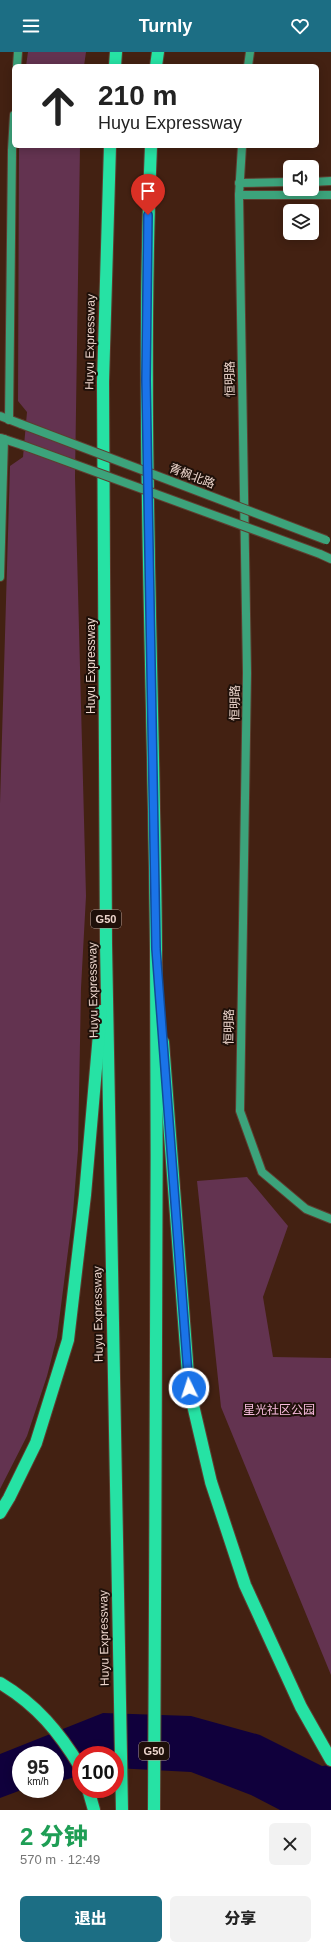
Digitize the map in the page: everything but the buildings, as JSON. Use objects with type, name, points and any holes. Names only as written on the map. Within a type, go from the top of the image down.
[{"type":"highway","points":[[115,64],[116,52]]},
{"type":"highway","points":[[156,64],[158,52]]},
{"type":"highway","name":"Huyu Expressway","points":[[110,148],[103,382],[106,944],[122,1810]]},
{"type":"highway","name":"G50","points":[[151,148],[148,228],[146,380],[156,949],[154,1810]]},
{"type":"highway","points":[[0,1513],[10,1498],[36,1443],[68,1340],[85,1195],[106,944]]},
{"type":"highway","points":[[156,949],[189,1388],[210,1482],[245,1585],[301,1707],[331,1760]]},
{"type":"highway","points":[[4,1686],[39,1711],[64,1739],[72,1753]]},
{"type":"highway","points":[[91,1798],[94,1810]]},
{"type":"street","points":[[17,64],[18,52]]},
{"type":"street","points":[[248,64],[250,52]]},
{"type":"street","points":[[8,420],[12,148]]},
{"type":"street","name":"恒明路","points":[[242,148],[239,195],[248,673],[240,1111],[262,1172],[306,1209],[331,1220]]},
{"type":"street","points":[[319,182],[331,181]]},
{"type":"street","points":[[239,183],[283,182]]},
{"type":"street","points":[[239,195],[331,195]]},
{"type":"street","name":"青枫北路","points":[[0,416],[328,541]]},
{"type":"street","points":[[0,577],[2,438],[331,559]]},
{"type":"green space","points":[[28,52],[86,52],[84,64],[26,64]]},
{"type":"green space","points":[[19,148],[80,148],[75,477],[86,896],[81,988],[78,1150],[73,1212],[57,1337],[47,1376],[27,1436],[0,1489],[0,804],[10,466],[23,457],[27,412],[18,401]]},
{"type":"green space","name":"星光社区公园","points":[[247,1177],[288,1226],[263,1297],[273,1357],[331,1358],[331,1675],[221,1407],[197,1181]]},
{"type":"shaded area","points":[[103,1713],[191,1716],[260,1735],[322,1766],[331,1765],[331,1810],[280,1810],[251,1795],[191,1772],[124,1768],[124,1746],[72,1746],[72,1778],[64,1780],[64,1746],[20,1746]]},
{"type":"shaded area","points":[[12,1749],[12,1794],[0,1798],[0,1754]]},
{"type":"route","points":[[148,215],[146,380],[156,949],[189,1388]]}]
